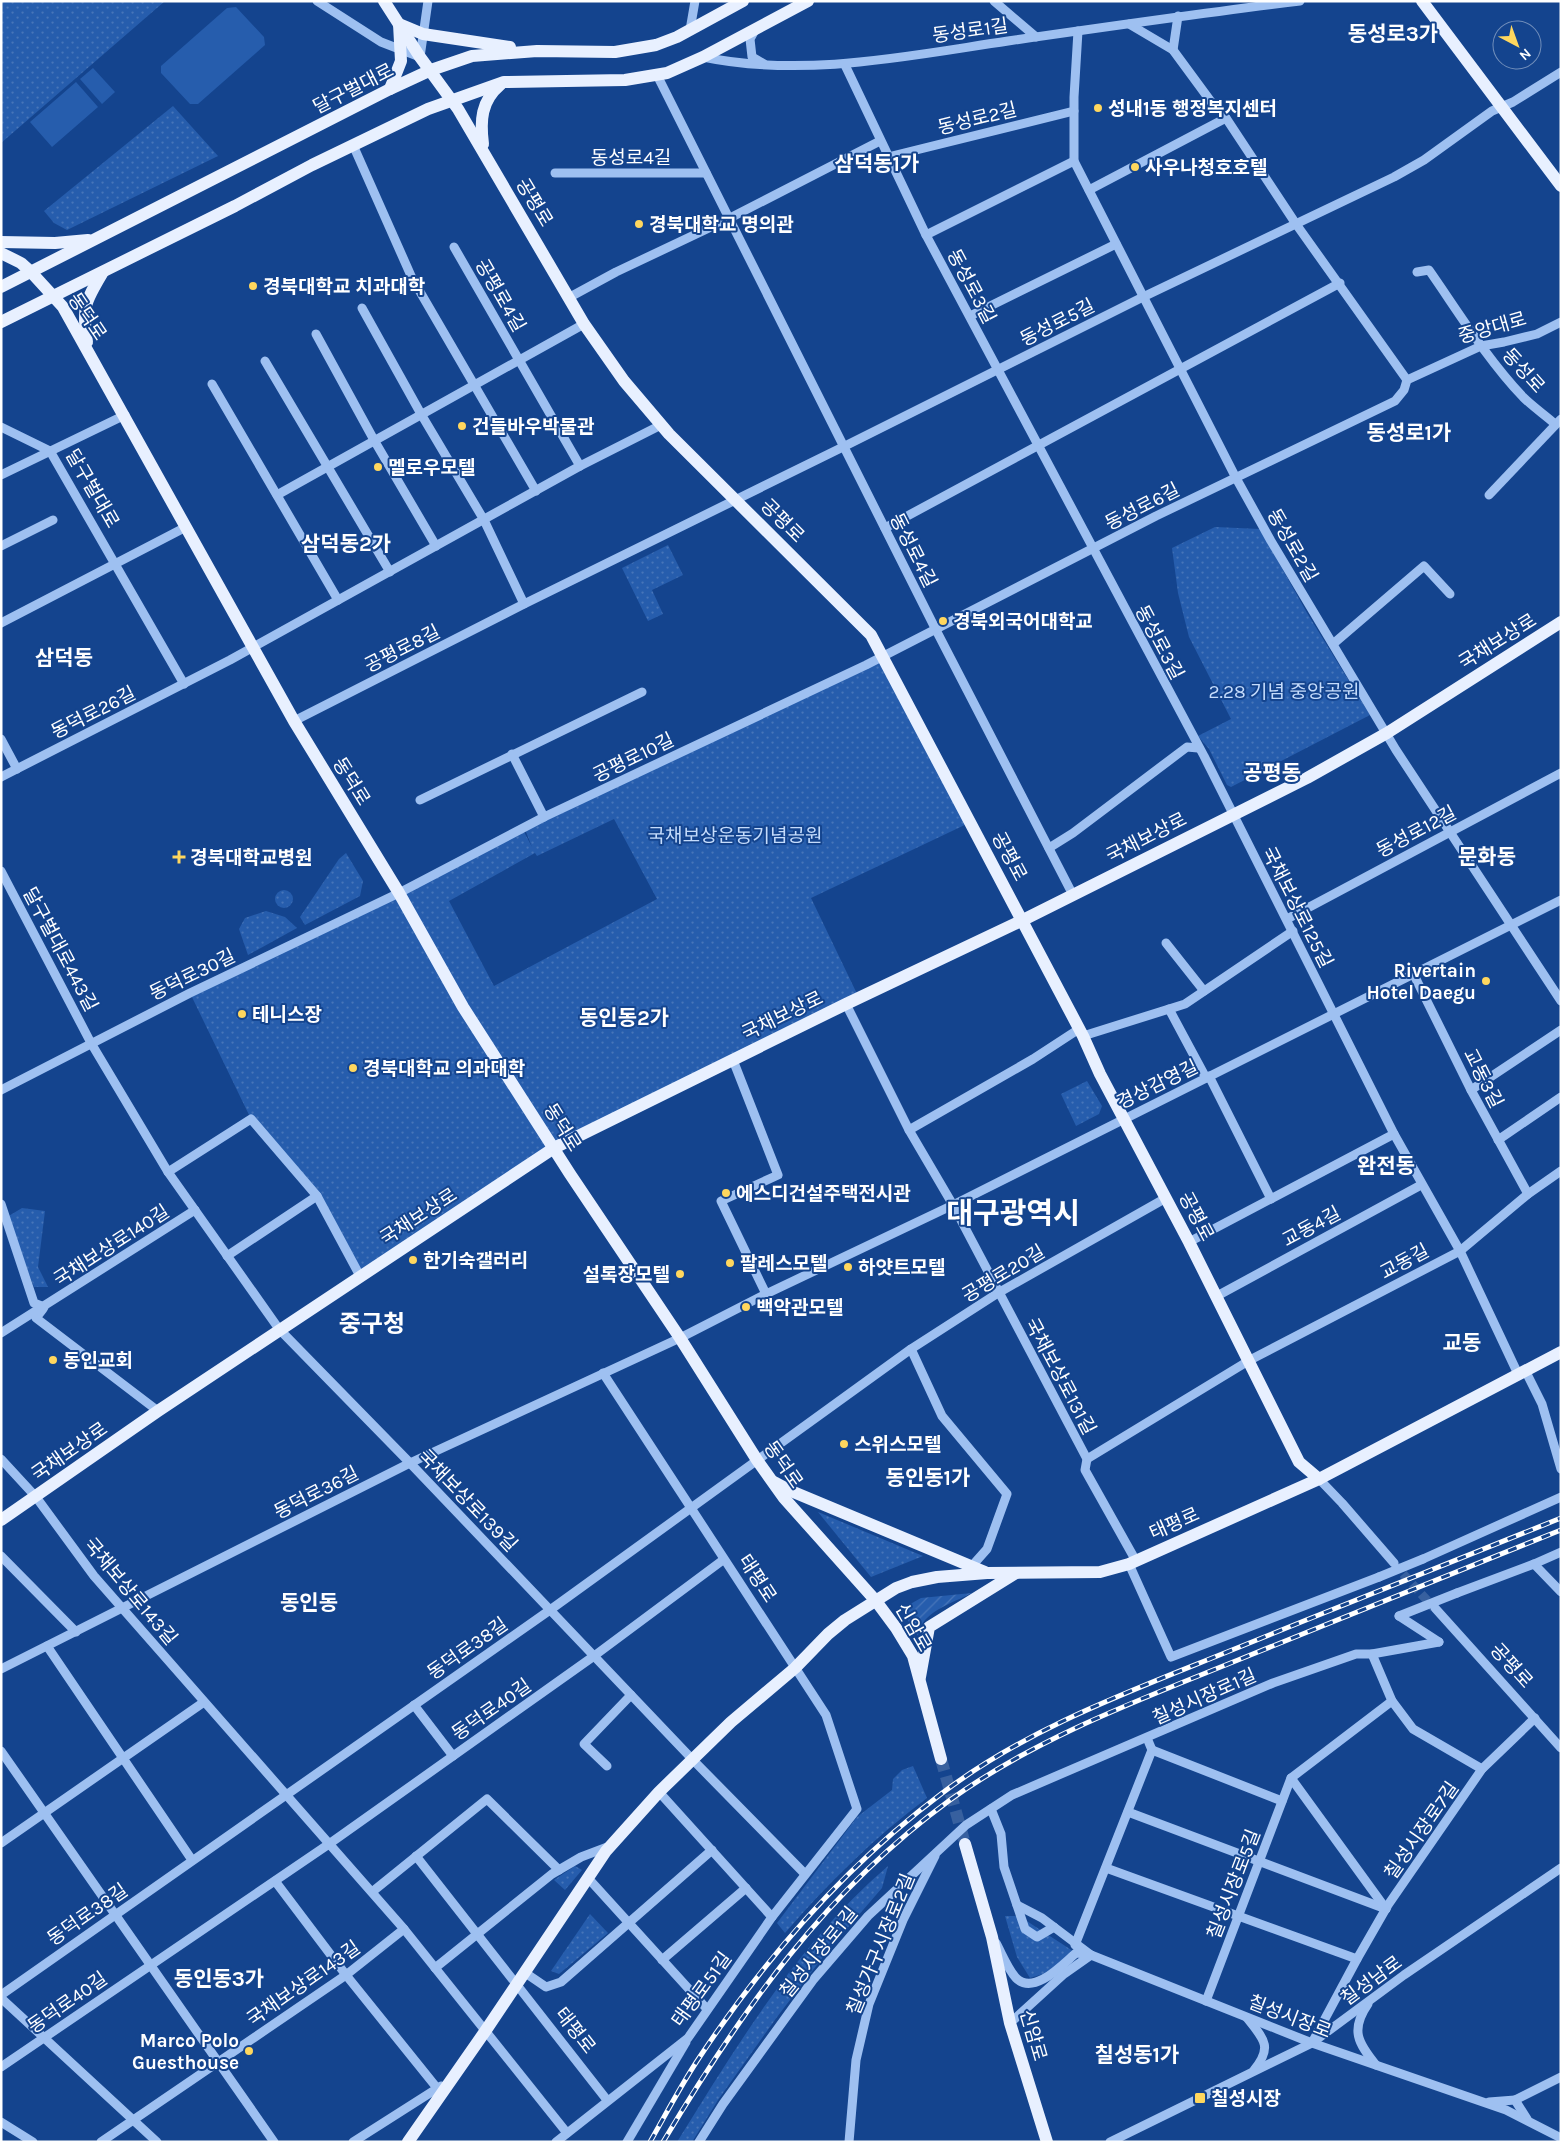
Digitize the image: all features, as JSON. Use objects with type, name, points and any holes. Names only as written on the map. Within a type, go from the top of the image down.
[{"type":"main road","name":"공평로","points":[[384,1],[420,57],[452,100],[484,151],[584,324],[624,381],[661,425],[871,635],[1023,920],[1100,1074],[1190,1242],[1299,1462],[1319,1479]]},
{"type":"main road","name":"달구벌대로","points":[[1,287],[390,89],[431,70],[472,56],[537,51],[615,52],[656,45],[690,30],[743,1]]},
{"type":"main road","points":[[1,322],[428,109],[504,82],[625,80],[658,75],[684,67],[808,1]]},
{"type":"main road","points":[[1422,1],[1561,186]]},
{"type":"main road","points":[[390,89],[398,73],[402,49],[398,24]]},
{"type":"main road","points":[[398,24],[423,34],[537,51]]},
{"type":"main road","points":[[484,151],[480,125],[482,109],[492,92],[504,82]]},
{"type":"main road","points":[[1,242],[73,242],[98,239]]},
{"type":"main road","name":"동덕로","points":[[1,253],[21,263],[32,272],[64,307],[294,721],[399,893],[463,1007],[554,1148],[784,1498],[876,1601]]},
{"type":"main road","points":[[88,349],[84,312],[90,293],[104,270]]},
{"type":"main road","name":"국채보상로","points":[[1,1520],[279,1329],[554,1148],[846,1004],[1023,920],[1307,778],[1387,733],[1561,622]]},
{"type":"main road","name":"태평로","points":[[408,2142],[611,1845],[659,1792],[731,1722],[795,1668],[828,1634],[845,1620],[896,1588],[912,1582],[937,1577],[987,1573],[1100,1572],[1132,1563],[1319,1479],[1561,1352]]},
{"type":"main road","points":[[772,1481],[791,1491],[987,1573]]},
{"type":"main road","points":[[919,1679],[929,1627],[1016,1573]]},
{"type":"main road","name":"신암로","points":[[876,1601],[896,1628],[913,1656],[941,1759]]},
{"type":"main road","name":"신암로","points":[[965,1844],[992,1937],[1010,2023],[1047,2142]]},
{"type":"street","points":[[318,1],[381,42],[420,57],[428,1]]},
{"type":"street","points":[[690,30],[695,1]]},
{"type":"street","points":[[994,1],[1036,37]]},
{"type":"street","name":"동성로1길","points":[[703,57],[734,63],[766,66],[844,65],[1178,16],[1300,1]]},
{"type":"street","points":[[1173,50],[1178,16]]},
{"type":"street","points":[[1129,24],[1173,50],[1212,103],[1226,118],[1296,224],[1340,283],[1407,380]]},
{"type":"street","points":[[756,29],[750,40],[752,57],[766,66]]},
{"type":"street","name":"동성로2길","points":[[1078,31],[1074,110],[1074,161],[1236,478],[1271,541],[1449,833],[1512,924],[1561,1001]]},
{"type":"street","name":"동성로3길","points":[[844,65],[926,235],[1040,445],[1232,814]]},
{"type":"street","points":[[1502,108],[1561,72]]},
{"type":"street","name":"동성로4길","points":[[658,75],[936,630],[1073,895]]},
{"type":"street","name":"동성로5길","points":[[736,499],[999,370],[1144,296],[1394,177],[1424,160],[1492,111],[1502,108]]},
{"type":"street","name":"동성로2길","points":[[888,157],[1074,110]]},
{"type":"street","points":[[1089,190],[1226,118]]},
{"type":"street","points":[[570,297],[616,272],[730,218],[880,141]]},
{"type":"street","points":[[353,145],[412,278],[536,491]]},
{"type":"street","points":[[926,235],[1074,161]]},
{"type":"street","name":"동성로4길","points":[[556,173],[706,174]]},
{"type":"street","points":[[970,316],[1116,244]]},
{"type":"street","name":"공평로4길","points":[[454,247],[580,466]]},
{"type":"street","name":"동성로","points":[[1417,272],[1429,270],[1481,346],[1524,398],[1558,422]]},
{"type":"street","points":[[885,528],[1340,283]]},
{"type":"street","points":[[362,308],[421,414],[484,520],[524,604]]},
{"type":"street","name":"중앙대로","points":[[1407,380],[1481,346],[1537,334],[1561,322]]},
{"type":"street","name":"공평로4길","points":[[276,495],[584,324]]},
{"type":"street","points":[[316,334],[374,440],[436,546]]},
{"type":"street","points":[[265,361],[390,572]]},
{"type":"street","name":"동성로6길","points":[[883,655],[1236,478],[1395,401],[1404,390],[1407,380]]},
{"type":"street","points":[[212,384],[338,600]]},
{"type":"street","points":[[1,475],[124,415]]},
{"type":"street","points":[[1489,495],[1558,422]]},
{"type":"street","points":[[253,647],[580,466],[661,425]]},
{"type":"street","name":"달구벌대로","points":[[1,426],[50,450],[115,565]]},
{"type":"street","name":"공평로8길","points":[[294,721],[736,499]]},
{"type":"street","points":[[1,546],[52,520]]},
{"type":"street","points":[[1,623],[186,527]]},
{"type":"street","points":[[115,565],[184,684]]},
{"type":"street","points":[[1333,644],[1424,566],[1450,594]]},
{"type":"street","name":"동덕로26길","points":[[1,777],[253,647]]},
{"type":"street","name":"공평로10길","points":[[399,893],[544,817],[883,655]]},
{"type":"street","points":[[420,800],[642,692]]},
{"type":"street","points":[[1,739],[17,769]]},
{"type":"street","points":[[1049,848],[1073,833],[1187,747],[1198,748]]},
{"type":"street","points":[[512,754],[544,817]]},
{"type":"street","name":"동성로12길","points":[[1287,919],[1561,773]]},
{"type":"street","name":"국채보상로125길","points":[[1232,814],[1334,1014]]},
{"type":"street","name":"달구벌대로443길","points":[[1,871],[92,1043]]},
{"type":"street","name":"동덕로30길","points":[[1,1090],[195,990],[399,893]]},
{"type":"street","name":"경상감영길","points":[[680,1338],[766,1294],[952,1205],[1561,900]]},
{"type":"street","points":[[910,1130],[1081,1033],[1185,1004],[1293,931]]},
{"type":"street","points":[[1166,943],[1204,991]]},
{"type":"street","name":"교동3길","points":[[1414,975],[1470,1090],[1528,1194]]},
{"type":"street","name":"국채보상로131길","points":[[846,1004],[910,1130],[1087,1459],[1085,1470],[1132,1563],[1172,1657],[1379,1577],[1561,1497]]},
{"type":"street","points":[[1169,1009],[1271,1199]]},
{"type":"street","points":[[1334,1014],[1394,1134],[1460,1251],[1522,1372],[1542,1404],[1561,1469]]},
{"type":"street","points":[[1470,1090],[1561,1030]]},
{"type":"street","name":"국채보상로140길","points":[[92,1043],[168,1172],[279,1329]]},
{"type":"street","name":"국채보상로","points":[[733,1060],[778,1175],[722,1201],[766,1294]]},
{"type":"street","points":[[1498,1140],[1561,1097]]},
{"type":"street","points":[[168,1172],[251,1119],[318,1196],[360,1276]]},
{"type":"street","points":[[1190,1242],[1394,1134]]},
{"type":"street","name":"교동길","points":[[1250,1360],[1460,1251],[1528,1194],[1561,1171]]},
{"type":"street","name":"교동4길","points":[[1217,1296],[1422,1185]]},
{"type":"street","points":[[227,1256],[318,1196]]},
{"type":"street","name":"공평로20길","points":[[758,1460],[911,1349],[998,1293],[1166,1198]]},
{"type":"street","points":[[1,1204],[34,1302],[44,1307],[36,1318],[158,1411]]},
{"type":"street","name":"국채보상로140길","points":[[1,1333],[195,1210]]},
{"type":"street","name":"국채보상로139길","points":[[279,1329],[410,1463],[693,1760]]},
{"type":"street","name":"동덕로36길","points":[[1,1669],[410,1463],[680,1338]]},
{"type":"street","points":[[911,1349],[942,1416],[1007,1494],[987,1549],[972,1567]]},
{"type":"street","points":[[1087,1459],[1250,1360]]},
{"type":"street","points":[[603,1373],[690,1509]]},
{"type":"street","name":"국채보상로143길","points":[[1,1459],[36,1497],[94,1576],[404,1929],[486,2030]]},
{"type":"street","name":"동덕로38길","points":[[1,1997],[285,1794],[550,1610],[758,1460]]},
{"type":"street","name":"공평로","points":[[1319,1479],[1342,1502],[1394,1564]]},
{"type":"street","name":"태평로","points":[[690,1509],[826,1715],[857,1809]]},
{"type":"street","points":[[1561,1552],[1534,1564],[1561,1592]]},
{"type":"street","points":[[1,1556],[76,1632]]},
{"type":"street","name":"동덕로40길","points":[[1,2067],[329,1844],[594,1656],[723,1560]]},
{"type":"street","name":"칠성시장로1길","points":[[699,2142],[723,2104],[813,1980],[868,1916],[966,1825],[1012,1795],[1274,1683],[1356,1654],[1372,1654],[1439,1642],[1399,1616],[1457,1592],[1534,1564]]},
{"type":"street","name":"공평로","points":[[1435,1608],[1561,1748]]},
{"type":"street","points":[[47,1646],[192,1860]]},
{"type":"street","name":"칠성시장로7길","points":[[1372,1654],[1392,1701],[1413,1729],[1482,1769]]},
{"type":"street","points":[[607,1766],[584,1744],[631,1695]]},
{"type":"street","points":[[1291,1778],[1392,1701]]},
{"type":"street","points":[[1,1843],[204,1702]]},
{"type":"street","points":[[414,1705],[453,1756]]},
{"type":"street","name":"칠성시장로7길","points":[[1312,2043],[1386,1909],[1482,1769],[1535,1718]]},
{"type":"street","points":[[1075,1945],[1152,1750],[1147,1738]]},
{"type":"street","points":[[1152,1750],[1282,1801]]},
{"type":"street","points":[[1,1751],[274,2142]]},
{"type":"street","points":[[693,1760],[805,1874]]},
{"type":"street","name":"칠성시장로7길","points":[[1291,1778],[1386,1909]]},
{"type":"street","name":"칠성시장로5길","points":[[1206,2001],[1291,1778]]},
{"type":"street","points":[[659,1792],[772,1917]]},
{"type":"street","points":[[372,1892],[487,1799],[559,1870]]},
{"type":"street","name":"태평로51길","points":[[556,2142],[688,2038],[772,1917],[857,1809]]},
{"type":"street","points":[[991,1809],[1000,1834],[1004,1867],[1026,1929],[1037,1937],[1054,1928]]},
{"type":"street","points":[[1128,1812],[1386,1909]]},
{"type":"street","points":[[435,1968],[559,1870],[581,1856],[611,1845]]},
{"type":"street","points":[[524,1972],[546,1987],[561,1982],[712,1850]]},
{"type":"street","name":"칠성가구시장로2길","points":[[849,2142],[856,2060],[869,2004],[903,1920],[938,1850]]},
{"type":"street","points":[[416,1856],[516,1983]]},
{"type":"street","points":[[1106,1868],[1357,1959]]},
{"type":"street","name":"칠성남로","points":[[1110,2142],[1312,2043],[1561,1868]]},
{"type":"street","points":[[588,1878],[707,2009]]},
{"type":"street","points":[[275,1881],[346,1975],[437,2088]]},
{"type":"street","points":[[662,1960],[746,1888]]},
{"type":"street","name":"칠성시장로","points":[[1017,1905],[1042,1918],[1075,1945],[1091,1955],[1312,2043],[1486,2103],[1528,2120],[1561,2138]]},
{"type":"street","name":"국채보상로143길","points":[[101,2142],[133,2118],[346,1975],[404,1929]]},
{"type":"street","name":"신암로","points":[[992,1937],[1016,1978],[1026,1983],[1035,1983],[1044,1979],[1076,1953],[1091,1955]]},
{"type":"street","points":[[1010,2023],[1064,1974],[1091,1955]]},
{"type":"street","name":"태평로","points":[[516,1983],[607,2100]]},
{"type":"street","points":[[1,1997],[157,2142]]},
{"type":"street","points":[[1370,2001],[1360,2016],[1357,2034],[1361,2047],[1376,2065]]},
{"type":"street","points":[[1247,2018],[1261,2035],[1266,2049],[1264,2058],[1251,2073]]},
{"type":"street","points":[[486,2030],[567,2133]]},
{"type":"street","points":[[627,2142],[688,2038]]},
{"type":"street","points":[[1486,2103],[1514,2100],[1561,2078]]},
{"type":"street","points":[[353,2142],[450,2080]]},
{"type":"street","points":[[1514,2100],[1528,2120]]},
{"type":"street","points":[[1,2122],[33,2142]]},
{"type":"green space","points":[[1,1],[165,1],[1,143]]},
{"type":"green space","points":[[236,7],[264,37],[265,45],[198,104],[190,104],[161,73],[161,66],[227,8]]},
{"type":"green space","points":[[93,68],[115,92],[102,104],[80,79]]},
{"type":"green space","points":[[76,82],[98,107],[52,147],[30,122]]},
{"type":"green space","points":[[173,106],[218,156],[67,230],[54,223],[44,211]]},
{"type":"green space","name":"2.28 기념 중앙공원","points":[[1215,527],[1260,529],[1307,613],[1370,715],[1231,787],[1227,785],[1209,749],[1198,736],[1231,719],[1189,637],[1178,593],[1172,548]]},
{"type":"green space","points":[[668,545],[683,575],[652,590],[663,614],[648,621],[622,568]]},
{"type":"green space","name":"국채보상운동기념공원","points":[[883,655],[971,822],[811,898],[859,998],[554,1148],[360,1276],[317,1196],[251,1119],[190,993],[522,828],[532,847],[524,827]],"holes":[[[614,819],[657,899],[494,986],[449,901],[535,853],[537,856]]]},
{"type":"green space","points":[[346,853],[363,881],[360,896],[305,925],[300,917],[339,859]]},
{"type":"green space","points":[[284,890],[290,893],[293,899],[290,905],[284,908],[278,905],[275,899],[278,893]]},
{"type":"green space","points":[[266,911],[285,917],[297,928],[248,955],[239,929],[245,918]]},
{"type":"green space","points":[[1087,1081],[1102,1106],[1099,1114],[1076,1126],[1061,1094]]},
{"type":"green space","points":[[22,1208],[45,1211],[38,1267],[48,1287],[34,1287],[7,1217]]},
{"type":"green space","points":[[818,1512],[923,1556],[871,1577]]},
{"type":"green space","points":[[972,1593],[931,1614],[920,1628],[918,1636],[903,1613],[905,1607],[921,1598]]},
{"type":"green space","points":[[913,1766],[927,1798],[853,1861],[785,1933],[777,1923],[857,1817],[892,1790],[893,1779],[902,1770]]},
{"type":"green space","points":[[575,1866],[582,1870],[565,1890],[554,1880]]},
{"type":"green space","points":[[888,1866],[882,1888],[826,1953],[777,2017],[718,2100],[692,2142],[677,2142],[747,2032],[798,1961],[826,1927]]},
{"type":"green space","points":[[590,1914],[608,1933],[559,1974],[551,1971]]},
{"type":"green space","points":[[1005,1916],[1019,1916],[1076,1953],[1043,1974],[1030,1978],[1017,1957]]},
{"type":"tunnel","points":[[1394,1564],[1434,1608]]},
{"type":"tunnel","points":[[941,1759],[965,1844]]},
{"type":"railway","points":[[650,2142],[699,2058],[751,1984],[779,1949],[839,1883],[872,1852],[941,1794],[974,1771],[1043,1731],[1115,1697],[1561,1518]]},
{"type":"railway","points":[[663,2142],[693,2093],[756,2000],[825,1913],[905,1835],[950,1800],[1018,1757],[1090,1721],[1561,1530]]},
{"type":"place","name":"성내1동 행정복지센터","points":[[1098,108]]},
{"type":"place","name":"사우나청호호텔","points":[[1135,167]]},
{"type":"place","name":"경북대학교 명의관","points":[[639,224]]},
{"type":"place","name":"경북대학교 치과대학","points":[[253,286]]},
{"type":"place","name":"건들바우박물관","points":[[462,426]]},
{"type":"place","name":"멜로우모텔","points":[[378,467]]},
{"type":"place","name":"경북외국어대학교","points":[[943,621]]},
{"type":"place","name":"경북대학교병원","points":[[179,857]]},
{"type":"place","name":"Rivertain Hotel Daegu","points":[[1486,981]]},
{"type":"place","name":"테니스장","points":[[242,1014]]},
{"type":"place","name":"경북대학교 의과대학","points":[[353,1068]]},
{"type":"place","name":"에스디건설주택전시관","points":[[726,1193]]},
{"type":"place","name":"한기숙갤러리","points":[[413,1260]]},
{"type":"place","name":"팔레스모텔","points":[[730,1263]]},
{"type":"place","name":"하얏트모텔","points":[[848,1267]]},
{"type":"place","name":"설록장모텔","points":[[680,1274]]},
{"type":"place","name":"백악관모텔","points":[[746,1307]]},
{"type":"place","name":"동인교회","points":[[53,1360]]},
{"type":"place","name":"스위스모텔","points":[[844,1444]]},
{"type":"place","name":"Marco Polo Guesthouse","points":[[249,2051]]},
{"type":"place","name":"칠성시장","points":[[1200,2098]]},
{"type":"district","name":"동성로3가","points":[[1393,34]]},
{"type":"district","name":"삼덕동1가","points":[[877,164]]},
{"type":"district","name":"동성로1가","points":[[1409,433]]},
{"type":"district","name":"삼덕동2가","points":[[346,544]]},
{"type":"district","name":"삼덕동","points":[[64,658]]},
{"type":"district","name":"공평동","points":[[1272,773]]},
{"type":"district","name":"문화동","points":[[1487,857]]},
{"type":"district","name":"동인동2가","points":[[624,1018]]},
{"type":"district","name":"완전동","points":[[1386,1166]]},
{"type":"district","name":"대구광역시","points":[[1013,1213]]},
{"type":"district","name":"중구청","points":[[372,1324]]},
{"type":"district","name":"교동","points":[[1462,1343]]},
{"type":"district","name":"동인동1가","points":[[928,1478]]},
{"type":"district","name":"동인동","points":[[309,1603]]},
{"type":"district","name":"동인동3가","points":[[219,1979]]},
{"type":"district","name":"칠성동1가","points":[[1137,2055]]}]
